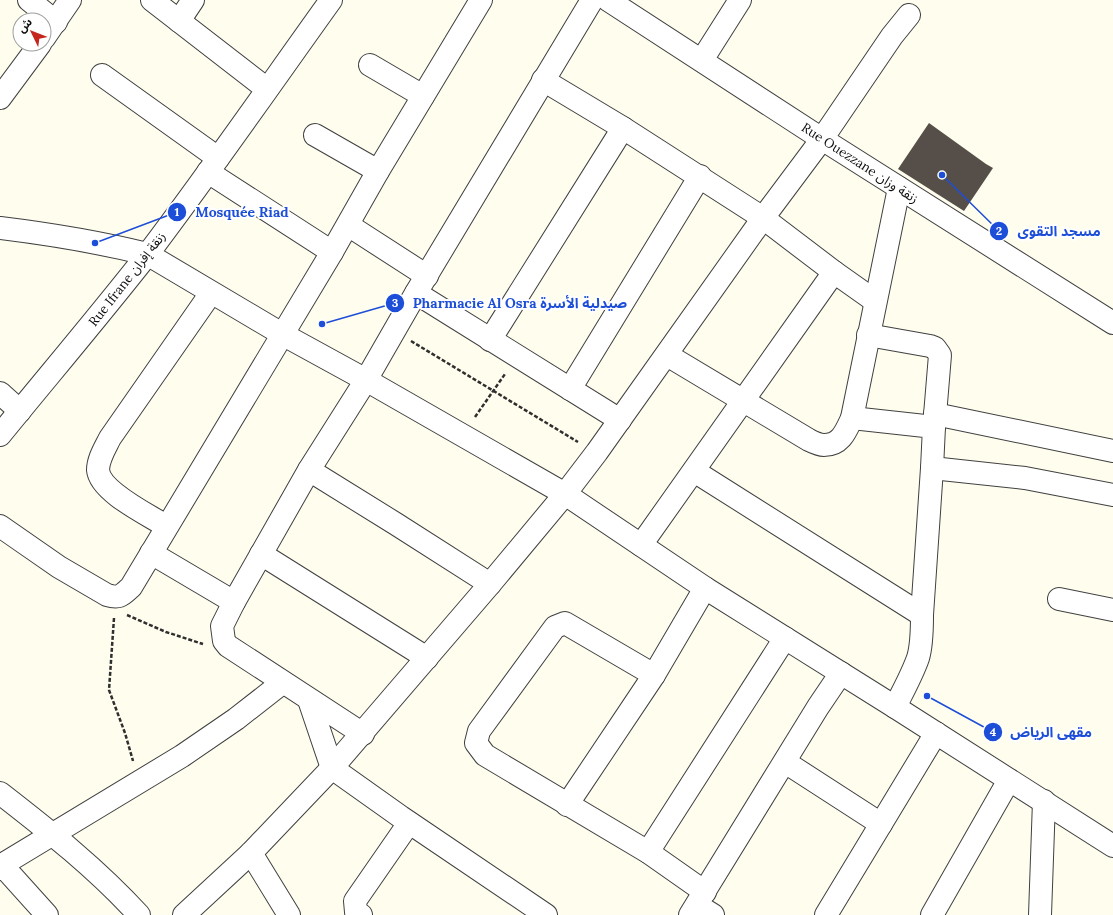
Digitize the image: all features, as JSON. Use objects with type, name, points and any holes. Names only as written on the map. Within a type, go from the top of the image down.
[{"type":"street","points":[[29,0],[37,12]]},
{"type":"street","points":[[52,27],[70,0]]},
{"type":"street","points":[[152,0],[267,89]]},
{"type":"street","points":[[179,21],[193,0]]},
{"type":"street","name":"Rue Ifrane زنقة إفران","points":[[0,435],[95,320],[147,254],[213,165],[331,0]]},
{"type":"street","points":[[363,734],[282,683],[228,646],[224,641],[222,626],[234,602],[309,470],[366,380],[421,284],[592,0]]},
{"type":"street","name":"Rue Ouezzane زنقة وزان","points":[[608,0],[822,139],[1113,323]]},
{"type":"street","points":[[702,60],[740,0]]},
{"type":"street","points":[[0,526],[76,577],[107,595],[114,604],[122,596],[131,586],[348,225],[378,171],[423,96],[473,3]]},
{"type":"street","points":[[184,915],[251,853],[363,734],[565,494],[620,420],[763,218],[822,139],[892,36],[909,15]]},
{"type":"street","points":[[0,98],[34,52]]},
{"type":"street","points":[[370,65],[423,96]]},
{"type":"street","points":[[102,75],[213,165],[332,252]]},
{"type":"street","points":[[543,80],[700,176],[763,218],[875,302]]},
{"type":"street","points":[[490,340],[623,128]]},
{"type":"street","points":[[316,135],[378,171]]},
{"type":"street","points":[[570,389],[700,176]]},
{"type":"street","points":[[667,354],[742,402],[809,440],[824,445],[836,442],[844,436],[852,418],[899,188]]},
{"type":"street","points":[[348,225],[490,340],[620,420]]},
{"type":"street","points":[[0,228],[59,235],[147,254],[282,334],[366,380],[565,494],[705,588],[1113,846]]},
{"type":"street","points":[[641,545],[834,272]]},
{"type":"street","points":[[166,526],[115,495],[106,486],[98,470],[101,457],[110,438],[211,293]]},
{"type":"street","points":[[868,335],[930,346],[940,354],[934,421],[921,644],[918,657],[895,707]]},
{"type":"street","points":[[0,393],[20,411]]},
{"type":"street","points":[[852,418],[934,421],[1113,451]]},
{"type":"street","points":[[932,468],[1025,478],[1113,495]]},
{"type":"street","points":[[309,470],[490,584]]},
{"type":"street","points":[[694,471],[922,615]]},
{"type":"street","points":[[151,553],[234,602]]},
{"type":"street","points":[[261,554],[427,658]]},
{"type":"street","points":[[567,805],[654,675],[705,588]]},
{"type":"street","points":[[1059,599],[1113,610]]},
{"type":"street","points":[[654,675],[565,623],[555,627],[479,731],[476,743],[485,755],[648,852],[701,907],[785,762],[841,673]]},
{"type":"street","points":[[648,852],[785,638]]},
{"type":"street","points":[[47,915],[1,866],[182,756],[230,723],[282,683]]},
{"type":"street","points":[[309,700],[332,768],[409,823],[546,915]]},
{"type":"street","points":[[826,915],[936,733]]},
{"type":"street","points":[[785,762],[881,824]]},
{"type":"street","points":[[932,915],[1010,780]]},
{"type":"street","points":[[0,793],[52,834],[122,897],[139,915]]},
{"type":"street","points":[[1040,915],[1044,801]]},
{"type":"street","points":[[361,915],[356,912],[355,901],[409,823]]},
{"type":"street","points":[[251,853],[289,915]]},
{"type":"path","points":[[394,330],[493,391],[597,452]]},
{"type":"path","points":[[462,436],[517,356]]},
{"type":"path","points":[[134,785],[132,757],[109,690],[114,604],[166,632],[203,644],[212,645],[224,641]]},
{"type":"building","points":[[929,123],[993,168],[964,211],[898,169]]},
{"type":"place","name":"مسجد التقوى","points":[[942,175]]},
{"type":"place","name":"Mosquée Riad","points":[[95,243]]},
{"type":"place","name":"Pharmacie Al Osra صيدلية الأسرة","points":[[322,324]]},
{"type":"place","name":"مقهى الرياض","points":[[927,696]]}]
